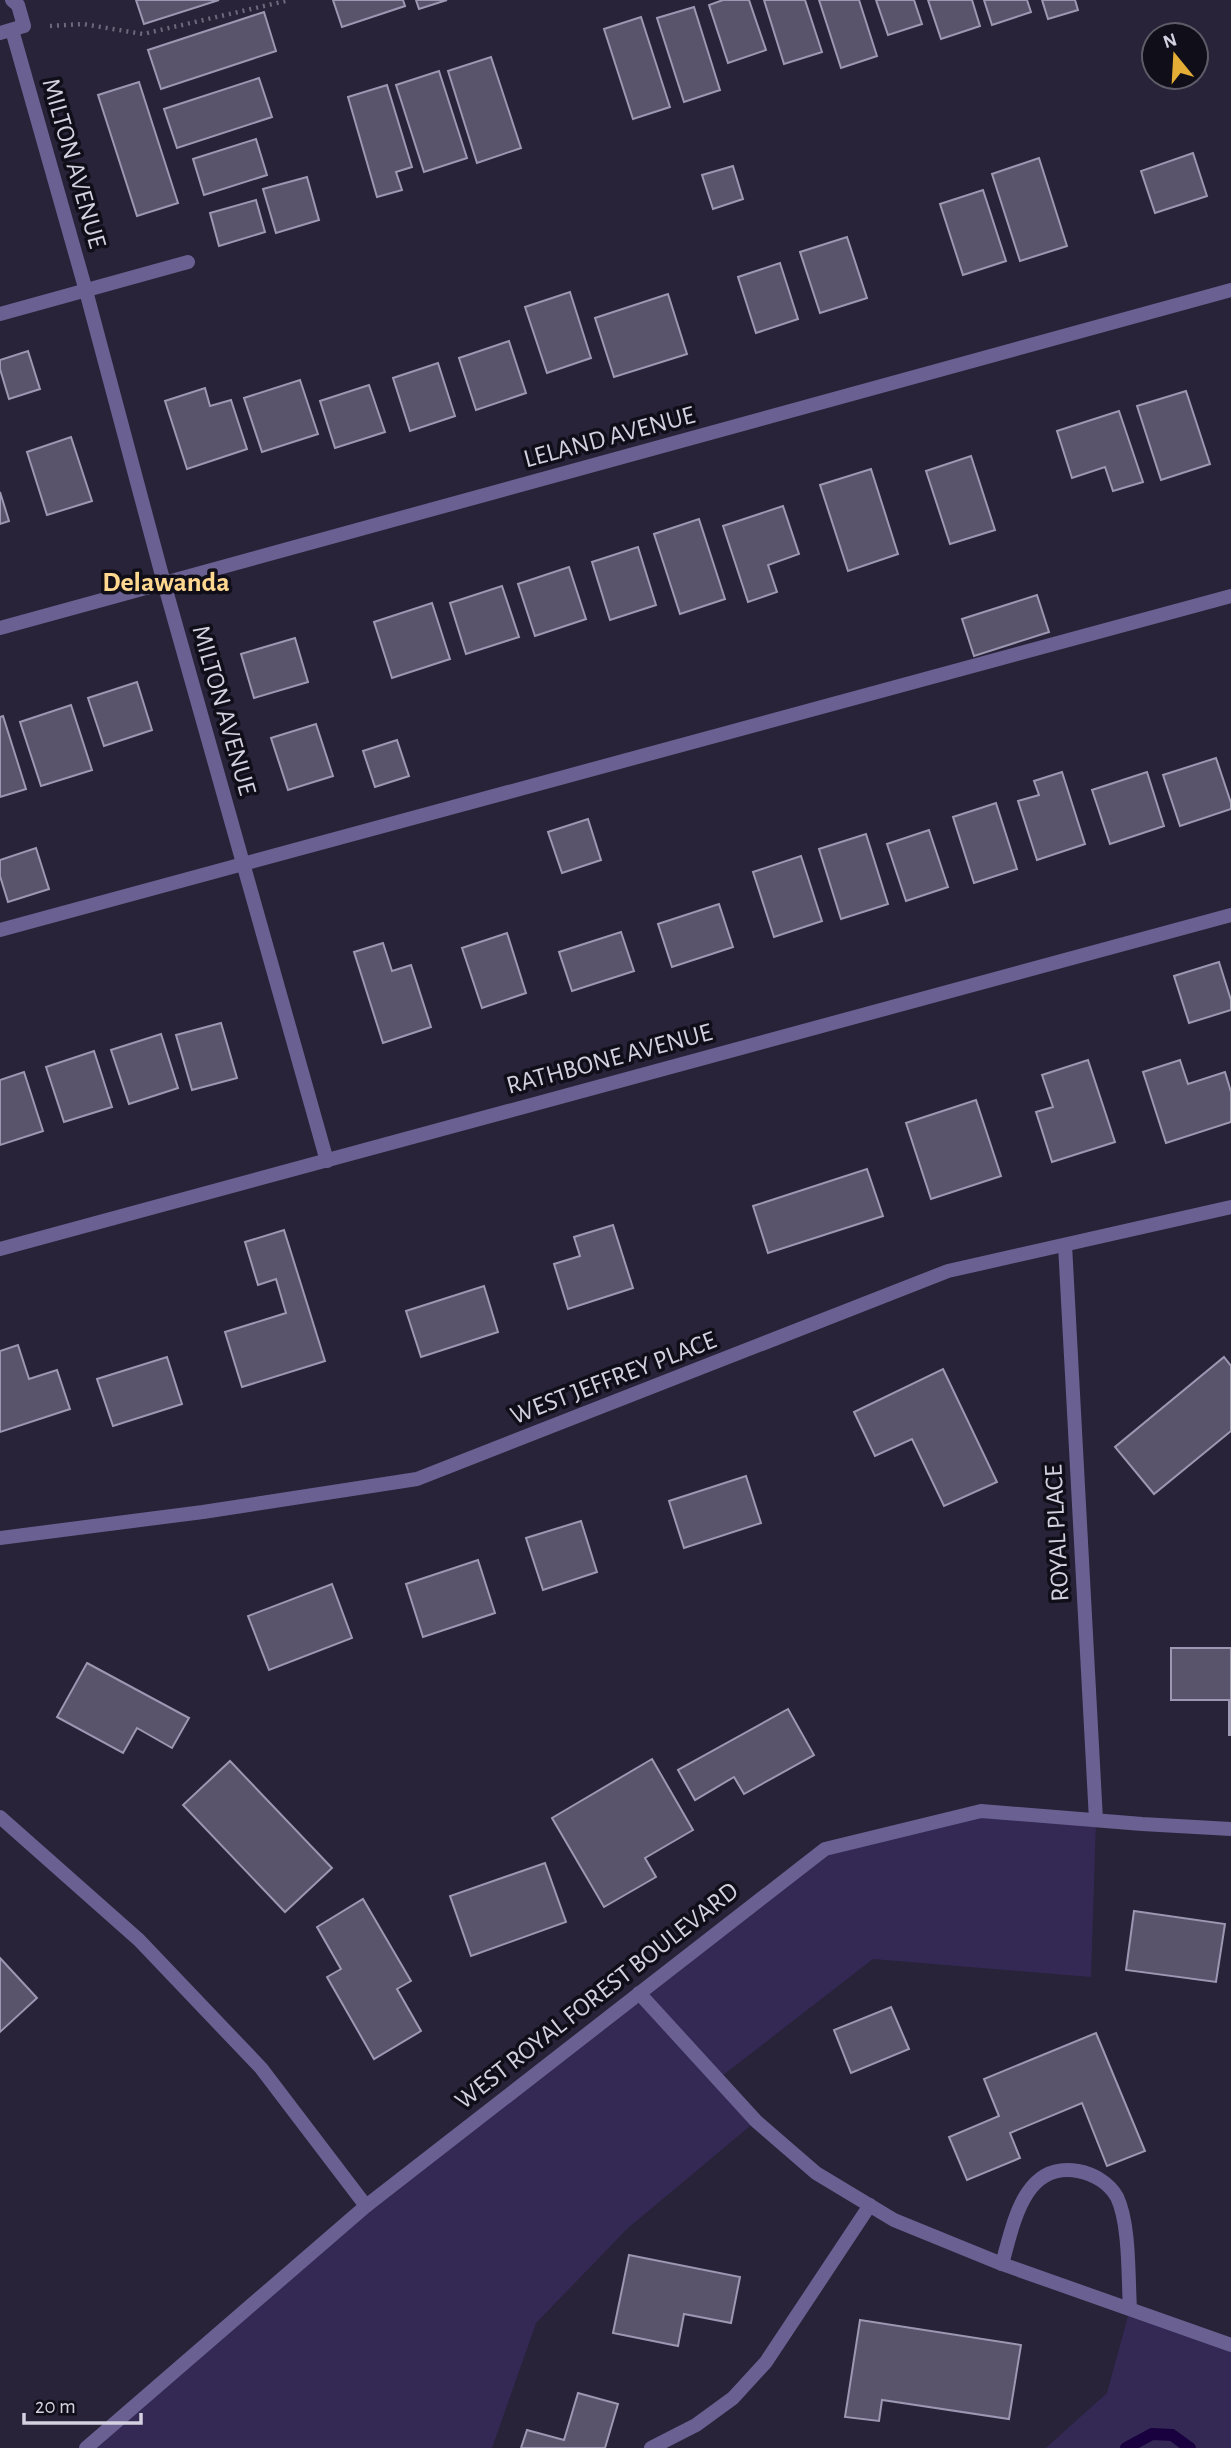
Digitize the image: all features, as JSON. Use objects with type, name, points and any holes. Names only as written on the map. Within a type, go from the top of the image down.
[{"type":"street","name":"MILTON AVENUE","points":[[12,0],[18,5],[12,30],[327,1161]]},
{"type":"street","points":[[0,314],[188,262]]},
{"type":"street","name":"LELAND AVENUE","points":[[0,628],[1231,290]]},
{"type":"street","points":[[0,930],[1231,596]]},
{"type":"street","name":"RATHBONE AVENUE","points":[[0,1249],[1231,915]]},
{"type":"street","name":"WEST JEFFREY PLACE","points":[[0,1538],[190,1514],[417,1479],[948,1271],[1231,1207]]},
{"type":"street","name":"ROYAL PLACE","points":[[1065,1245],[1096,1819]]},
{"type":"street","name":"WEST ROYAL FOREST BOULEVARD","points":[[86,2448],[366,2206],[825,1849],[981,1811],[1231,1829]]},
{"type":"street","points":[[0,1817],[139,1940],[261,2068],[366,2206]]},
{"type":"street","points":[[639,1993],[756,2121],[816,2173],[894,2220],[1002,2264],[1231,2345]]},
{"type":"street","points":[[1002,2264],[1020,2204],[1031,2186],[1049,2174],[1070,2170],[1089,2173],[1104,2182],[1116,2195],[1124,2215],[1130,2309]]},
{"type":"street","points":[[651,2448],[696,2425],[733,2398],[766,2362],[870,2205]]},
{"type":"path","points":[[12,30],[83,24],[143,34],[290,0]]},
{"type":"shaded area","points":[[981,1811],[1096,1820],[1091,1977],[873,1959],[718,2079],[756,2121],[628,2228],[536,2323],[492,2448],[86,2448],[254,2301],[825,1849]]},
{"type":"shaded area","points":[[1130,2309],[1231,2345],[1231,2448],[1046,2448],[1107,2393]]},
{"type":"building","points":[[136,0],[219,0],[144,24]]},
{"type":"building","points":[[333,0],[403,0],[405,6],[342,27]]},
{"type":"building","points":[[416,0],[447,0],[419,9]]},
{"type":"building","points":[[723,0],[749,0],[766,50],[728,63],[709,5]]},
{"type":"building","points":[[764,0],[805,0],[822,52],[784,64]]},
{"type":"building","points":[[819,0],[859,0],[877,56],[841,68]]},
{"type":"building","points":[[876,0],[914,0],[922,24],[888,35]]},
{"type":"building","points":[[928,0],[972,0],[980,26],[941,39]]},
{"type":"building","points":[[984,0],[1027,0],[1031,12],[992,25]]},
{"type":"building","points":[[1042,0],[1075,0],[1078,10],[1048,19]]},
{"type":"building","points":[[694,7],[720,90],[684,102],[657,18]]},
{"type":"building","points":[[264,12],[276,51],[161,89],[148,50]]},
{"type":"building","points":[[641,17],[670,107],[633,119],[604,29]]},
{"type":"building","points":[[491,57],[521,148],[477,163],[448,71]]},
{"type":"building","points":[[439,71],[467,158],[424,172],[396,85]]},
{"type":"building","points":[[259,78],[272,117],[177,148],[164,109]]},
{"type":"building","points":[[139,82],[178,203],[137,216],[98,95]]},
{"type":"building","points":[[387,85],[412,167],[396,172],[402,190],[377,197],[348,97]]},
{"type":"building","points":[[256,139],[267,175],[204,195],[193,159]]},
{"type":"building","points":[[1193,153],[1207,196],[1155,213],[1141,171]]},
{"type":"building","points":[[1039,158],[1067,246],[1020,261],[992,174]]},
{"type":"building","points":[[733,166],[743,199],[713,209],[702,175]]},
{"type":"building","points":[[307,177],[319,220],[276,233],[263,189]]},
{"type":"building","points":[[983,190],[1006,261],[963,275],[940,204]]},
{"type":"building","points":[[256,200],[265,232],[219,246],[210,213]]},
{"type":"building","points":[[847,237],[867,298],[820,313],[800,252]]},
{"type":"building","points":[[780,263],[798,319],[756,333],[738,277]]},
{"type":"building","points":[[570,292],[591,358],[547,373],[525,307]]},
{"type":"building","points":[[668,294],[687,354],[614,377],[595,318]]},
{"type":"building","points":[[509,341],[526,393],[476,410],[459,358]]},
{"type":"building","points":[[28,351],[40,389],[9,399],[0,360]]},
{"type":"building","points":[[438,363],[455,416],[410,431],[393,378]]},
{"type":"building","points":[[300,380],[318,434],[262,452],[244,398]]},
{"type":"building","points":[[369,385],[385,432],[335,448],[320,401]]},
{"type":"building","points":[[205,388],[210,406],[231,400],[247,449],[187,469],[165,401]]},
{"type":"building","points":[[1186,391],[1210,464],[1161,480],[1137,406]]},
{"type":"building","points":[[1119,411],[1143,482],[1113,491],[1105,467],[1072,478],[1057,431]]},
{"type":"building","points":[[71,437],[92,501],[47,515],[27,452]]},
{"type":"building","points":[[971,456],[995,530],[950,544],[926,471]]},
{"type":"building","points":[[871,469],[898,554],[848,571],[820,485]]},
{"type":"building","points":[[0,492],[9,521],[0,524]]},
{"type":"building","points":[[783,506],[799,554],[768,565],[777,592],[748,602],[723,526]]},
{"type":"building","points":[[699,519],[725,599],[680,614],[654,534]]},
{"type":"building","points":[[638,547],[656,605],[610,620],[592,562]]},
{"type":"building","points":[[569,567],[586,619],[535,636],[518,584]]},
{"type":"building","points":[[502,586],[519,637],[466,654],[450,603]]},
{"type":"building","points":[[1037,595],[1049,632],[974,656],[962,619]]},
{"type":"building","points":[[432,603],[450,659],[392,678],[374,622]]},
{"type":"building","points":[[295,638],[308,682],[254,698],[241,654]]},
{"type":"building","points":[[137,682],[152,730],[104,746],[88,698]]},
{"type":"building","points":[[71,705],[92,770],[41,786],[20,722]]},
{"type":"building","points":[[3,716],[26,789],[0,797],[0,717]]},
{"type":"building","points":[[316,724],[333,776],[288,790],[271,738]]},
{"type":"building","points":[[397,740],[409,776],[375,787],[363,751]]},
{"type":"building","points":[[1216,758],[1231,809],[1180,826],[1163,775]]},
{"type":"building","points":[[1062,772],[1085,844],[1037,860],[1018,801],[1039,795],[1034,781]]},
{"type":"building","points":[[1147,772],[1164,826],[1110,844],[1092,790]]},
{"type":"building","points":[[996,803],[1017,869],[974,883],[953,817]]},
{"type":"building","points":[[588,819],[601,860],[562,873],[548,832]]},
{"type":"building","points":[[929,830],[948,887],[906,901],[887,844]]},
{"type":"building","points":[[866,834],[888,904],[841,919],[819,849]]},
{"type":"building","points":[[36,848],[49,889],[8,902],[0,876],[0,860]]},
{"type":"building","points":[[801,856],[822,921],[774,937],[753,872]]},
{"type":"building","points":[[719,904],[733,947],[672,967],[658,924]]},
{"type":"building","points":[[621,932],[634,971],[572,991],[559,952]]},
{"type":"building","points":[[507,933],[526,993],[482,1008],[462,948]]},
{"type":"building","points":[[383,943],[392,971],[411,965],[431,1027],[383,1043],[354,952]]},
{"type":"building","points":[[1219,962],[1231,1000],[1231,1010],[1189,1023],[1174,976]]},
{"type":"building","points":[[221,1023],[237,1078],[192,1090],[176,1035]]},
{"type":"building","points":[[161,1034],[178,1088],[129,1104],[111,1050]]},
{"type":"building","points":[[94,1051],[112,1107],[64,1122],[46,1067]]},
{"type":"building","points":[[1088,1060],[1115,1142],[1052,1162],[1036,1112],[1053,1107],[1042,1075]]},
{"type":"building","points":[[1180,1060],[1188,1084],[1225,1072],[1231,1092],[1231,1122],[1166,1143],[1143,1072]]},
{"type":"building","points":[[24,1072],[43,1131],[0,1145],[0,1080]]},
{"type":"building","points":[[976,1100],[1001,1176],[931,1199],[906,1123]]},
{"type":"building","points":[[867,1169],[883,1216],[768,1253],[753,1206]]},
{"type":"building","points":[[613,1225],[633,1288],[568,1309],[554,1264],[580,1256],[574,1237]]},
{"type":"building","points":[[284,1230],[325,1361],[242,1387],[225,1332],[286,1313],[276,1279],[258,1285],[245,1242]]},
{"type":"building","points":[[484,1286],[498,1332],[421,1357],[406,1311]]},
{"type":"building","points":[[18,1345],[29,1379],[57,1370],[70,1409],[0,1432],[0,1351]]},
{"type":"building","points":[[167,1357],[182,1404],[113,1426],[97,1379]]},
{"type":"building","points":[[1224,1357],[1231,1366],[1231,1431],[1154,1494],[1115,1447]]},
{"type":"building","points":[[943,1369],[997,1482],[944,1506],[912,1439],[875,1456],[854,1412]]},
{"type":"building","points":[[746,1476],[761,1523],[684,1548],[669,1501]]},
{"type":"building","points":[[581,1521],[597,1572],[543,1590],[526,1538]]},
{"type":"building","points":[[478,1560],[495,1613],[423,1637],[406,1584]]},
{"type":"building","points":[[332,1584],[352,1638],[269,1670],[248,1616]]},
{"type":"building","points":[[1171,1648],[1231,1648],[1231,1735],[1229,1700],[1171,1700]]},
{"type":"building","points":[[87,1663],[189,1718],[172,1748],[137,1728],[123,1753],[57,1717]]},
{"type":"building","points":[[788,1709],[814,1755],[744,1794],[734,1777],[695,1800],[678,1770]]},
{"type":"building","points":[[652,1759],[693,1830],[645,1858],[656,1877],[604,1907],[552,1818]]},
{"type":"building","points":[[230,1761],[332,1868],[285,1912],[183,1805]]},
{"type":"building","points":[[545,1863],[566,1922],[471,1956],[450,1896]]},
{"type":"building","points":[[363,1899],[411,1981],[397,1989],[421,2031],[374,2059],[327,1977],[341,1969],[317,1927]]},
{"type":"building","points":[[1134,1911],[1225,1924],[1216,1982],[1126,1970]]},
{"type":"building","points":[[0,1958],[37,1998],[0,2032]]},
{"type":"building","points":[[891,2007],[909,2049],[851,2073],[834,2030]]},
{"type":"building","points":[[1096,2033],[1145,2151],[1107,2166],[1082,2103],[1010,2133],[1020,2158],[967,2180],[949,2137],[999,2116],[984,2079]]},
{"type":"building","points":[[629,2255],[740,2277],[731,2323],[684,2314],[678,2346],[613,2333]]},
{"type":"building","points":[[860,2320],[1021,2345],[1009,2419],[882,2400],[879,2421],[845,2417]]},
{"type":"building","points":[[578,2393],[618,2404],[605,2448],[521,2448],[527,2430],[564,2440]]},
{"type":"waterway","points":[[1126,2448],[1152,2434],[1172,2435],[1190,2448]]},
{"type":"district","name":"Delawanda","points":[[166,581]]}]
